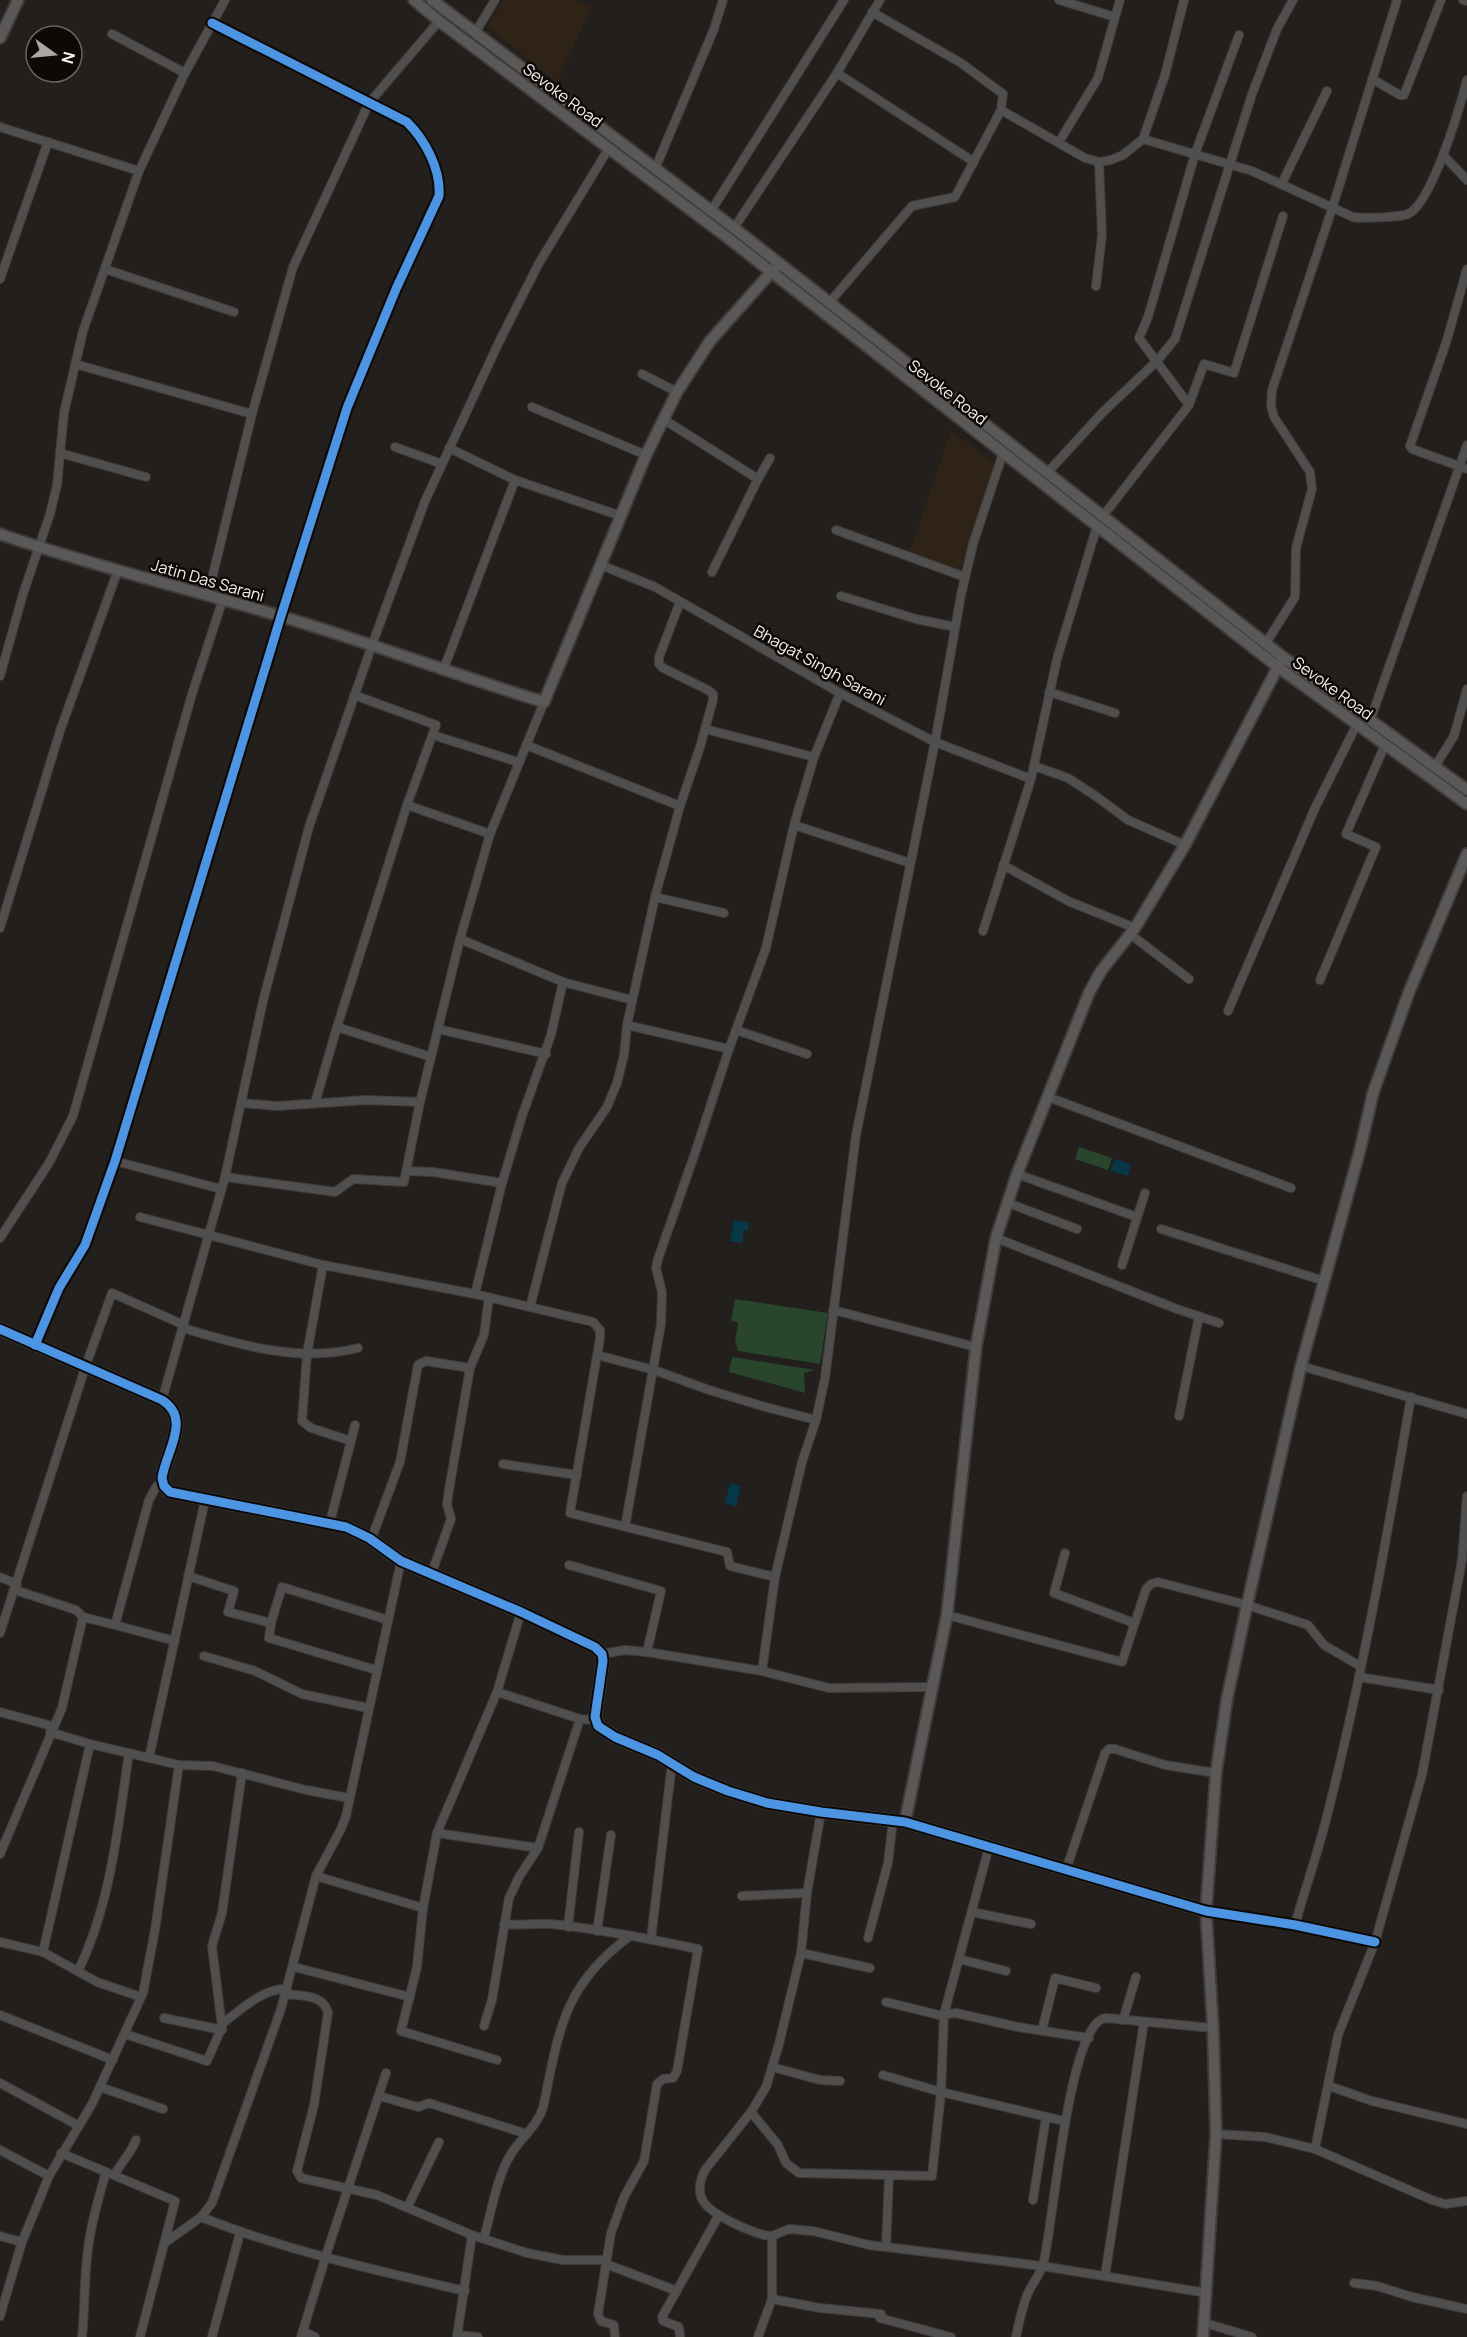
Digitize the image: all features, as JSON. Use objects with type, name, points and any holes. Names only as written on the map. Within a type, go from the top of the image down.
[{"type":"street","points":[[2,31],[18,0]]},
{"type":"street","points":[[0,676],[57,485],[64,413],[83,331],[138,171],[185,73],[225,0]]},
{"type":"street","name":"Sevoke Road","points":[[414,0],[609,148],[775,268],[829,303],[1266,643],[1280,662],[1370,721],[1467,790]]},
{"type":"street","name":"Sevoke Road","points":[[432,0],[734,228],[775,268],[1003,453],[1280,662],[1357,724],[1467,804]]},
{"type":"street","points":[[475,33],[495,0]]},
{"type":"street","points":[[655,169],[714,29],[723,0]]},
{"type":"street","points":[[711,211],[844,0]]},
{"type":"street","points":[[734,228],[837,73],[880,0]]},
{"type":"street","points":[[1059,0],[1115,17]]},
{"type":"street","points":[[1059,142],[1098,78],[1120,0]]},
{"type":"street","points":[[1001,110],[1085,158],[1099,162],[1123,155],[1143,139],[1165,75],[1184,0]]},
{"type":"street","points":[[1048,472],[1103,412],[1157,361],[1170,347],[1179,331],[1252,94],[1277,29],[1293,0]]},
{"type":"street","points":[[1266,643],[1295,597],[1296,548],[1312,489],[1310,472],[1274,417],[1271,406],[1272,390],[1332,209],[1397,0]]},
{"type":"street","points":[[1372,79],[1404,95],[1441,0]]},
{"type":"street","points":[[829,303],[912,206],[955,197],[1001,110],[1003,94],[961,63],[872,12]]},
{"type":"street","points":[[208,595],[252,414],[293,267],[369,103],[439,21]]},
{"type":"street","points":[[35,1345],[51,1305],[85,1245],[115,1161],[281,616],[347,408],[396,289],[439,196],[439,182],[426,144],[407,122],[212,23]]},
{"type":"street","points":[[112,34],[185,73]]},
{"type":"street","points":[[1190,405],[1139,338],[1148,317],[1195,154],[1239,35]]},
{"type":"street","points":[[837,73],[974,162]]},
{"type":"street","points":[[1143,139],[1231,164],[1282,183],[1332,209],[1353,217],[1364,219],[1410,213],[1426,193],[1443,155],[1464,106],[1467,80]]},
{"type":"street","points":[[1282,183],[1327,91]]},
{"type":"street","points":[[0,127],[138,171]]},
{"type":"street","points":[[162,1400],[225,1177],[263,1001],[309,827],[354,695],[425,501],[449,448],[538,263],[615,138]]},
{"type":"street","points":[[0,279],[48,142]]},
{"type":"street","points":[[1443,155],[1467,180]]},
{"type":"street","points":[[1096,286],[1102,235],[1099,162]]},
{"type":"street","points":[[983,931],[1035,766],[1049,692],[1097,526],[1190,405],[1204,364],[1234,373],[1283,216]]},
{"type":"street","points":[[225,1177],[335,1192],[353,1179],[404,1182],[420,1102],[460,939],[490,834],[518,762],[646,455],[677,392],[710,340],[775,268]]},
{"type":"street","points":[[105,269],[234,312]]},
{"type":"street","points":[[1467,269],[1446,343],[1410,446],[1412,449],[1467,470]]},
{"type":"street","points":[[75,364],[252,414]]},
{"type":"street","points":[[642,374],[677,392]]},
{"type":"street","points":[[532,407],[646,455]]},
{"type":"street","points":[[663,419],[758,479]]},
{"type":"street","points":[[762,1671],[775,1577],[802,1462],[816,1420],[826,1369],[856,1135],[935,742],[965,577],[1003,453],[1010,443]]},
{"type":"street","points":[[1370,721],[1467,445]]},
{"type":"street","points":[[395,447],[442,464]]},
{"type":"street","points":[[449,448],[515,480],[621,516]]},
{"type":"street","points":[[60,453],[146,477]]},
{"type":"street","points":[[712,572],[770,458]]},
{"type":"street","points":[[443,671],[515,480]]},
{"type":"street","points":[[836,530],[965,577]]},
{"type":"street","name":"Jatin Das Sarani","points":[[0,534],[40,548],[281,616],[443,671],[544,702]]},
{"type":"street","name":"Bhagat Singh Sarani","points":[[601,565],[655,587],[840,693],[935,742],[1031,779]]},
{"type":"street","points":[[0,928],[60,731],[118,570]]},
{"type":"street","points":[[841,596],[916,619],[955,627]]},
{"type":"street","points":[[0,1238],[49,1163],[73,1116],[192,694],[223,599]]},
{"type":"street","points":[[530,1307],[562,1183],[576,1153],[601,1118],[612,1097],[621,1069],[627,1025],[655,897],[680,806],[694,769],[713,697],[711,691],[663,668],[658,660],[680,602]]},
{"type":"street","points":[[905,1822],[947,1615],[976,1347],[996,1238],[1017,1174],[1089,993],[1101,971],[1132,931],[1185,846],[1280,662]]},
{"type":"street","points":[[1434,768],[1454,736],[1467,689]]},
{"type":"street","points":[[1049,692],[1115,713]]},
{"type":"street","points":[[625,1527],[654,1370],[662,1305],[660,1281],[656,1268],[658,1259],[770,935],[794,825],[814,757],[840,693]]},
{"type":"street","points":[[315,1103],[407,805],[436,725],[354,695]]},
{"type":"street","points":[[1228,1011],[1310,819],[1357,724]]},
{"type":"street","points":[[705,729],[814,757]]},
{"type":"street","points":[[433,735],[518,762]]},
{"type":"street","points":[[526,745],[680,806]]},
{"type":"street","points":[[1320,980],[1376,847],[1346,834],[1385,745]]},
{"type":"street","points":[[1035,766],[1068,778],[1128,820],[1185,846]]},
{"type":"street","points":[[407,805],[490,834]]},
{"type":"street","points":[[794,825],[910,863]]},
{"type":"street","points":[[1203,2337],[1216,2134],[1206,1911],[1216,1773],[1227,1699],[1301,1366],[1360,1150],[1373,1093],[1390,1042],[1467,854]]},
{"type":"street","points":[[1003,865],[1068,901],[1132,931],[1189,979]]},
{"type":"street","points":[[655,897],[724,913]]},
{"type":"street","points":[[460,939],[563,982],[632,1000]]},
{"type":"street","points":[[475,1294],[502,1183],[522,1116],[546,1054],[563,982]]},
{"type":"street","points":[[627,1025],[729,1049]]},
{"type":"street","points":[[337,1027],[431,1057]]},
{"type":"street","points":[[438,1029],[546,1054]]},
{"type":"street","points":[[736,1030],[807,1054]]},
{"type":"street","points":[[1048,1098],[1291,1188]]},
{"type":"street","points":[[242,1103],[277,1106],[366,1100],[420,1102]]},
{"type":"street","points":[[115,1161],[221,1189]]},
{"type":"street","points":[[407,1171],[433,1172],[502,1183]]},
{"type":"street","points":[[1017,1174],[1137,1217]]},
{"type":"street","points":[[1122,1265],[1145,1193]]},
{"type":"street","points":[[1008,1203],[1077,1229]]},
{"type":"street","points":[[140,1217],[323,1264],[489,1297],[596,1324],[601,1334],[570,1513],[727,1552],[730,1566],[775,1577]]},
{"type":"street","points":[[1161,1229],[1324,1281]]},
{"type":"street","points":[[996,1238],[1219,1323]]},
{"type":"street","points":[[323,1264],[307,1354],[304,1423],[311,1428],[351,1441]]},
{"type":"street","points":[[0,1633],[86,1365],[112,1293],[183,1326],[247,1346],[307,1354],[333,1353],[358,1348]]},
{"type":"street","points":[[431,1575],[451,1519],[447,1504],[448,1490],[470,1368],[484,1335],[489,1297]]},
{"type":"street","points":[[833,1310],[976,1347]]},
{"type":"street","points":[[1179,1416],[1199,1317]]},
{"type":"street","points":[[0,1330],[86,1365],[162,1400],[174,1410],[177,1419],[162,1474],[162,1482],[170,1492],[346,1527],[371,1540],[402,1561],[431,1575],[521,1612],[595,1647],[602,1654],[603,1661],[596,1720],[598,1726],[672,1763],[694,1777],[766,1803],[905,1822],[1206,1911],[1375,1941]]},
{"type":"street","points":[[597,1355],[654,1370],[709,1390],[816,1420]]},
{"type":"street","points":[[371,1540],[400,1462],[418,1365],[426,1361],[470,1368]]},
{"type":"street","points":[[1301,1366],[1467,1414]]},
{"type":"street","points":[[1295,1925],[1327,1817],[1359,1677],[1392,1512],[1411,1397]]},
{"type":"street","points":[[330,1522],[355,1425]]},
{"type":"street","points":[[504,1464],[577,1474]]},
{"type":"street","points":[[115,1625],[149,1500],[156,1487],[162,1482]]},
{"type":"street","points":[[1315,2149],[1338,2035],[1375,1941],[1422,1775],[1462,1560],[1467,1496]]},
{"type":"street","points":[[149,1758],[205,1500]]},
{"type":"street","points":[[1065,1553],[1054,1593],[1134,1623]]},
{"type":"street","points":[[166,2242],[201,2217],[212,2202],[286,1991],[316,1876],[341,1829],[350,1798],[376,1670],[402,1561]]},
{"type":"street","points":[[569,1565],[661,1591],[647,1652]]},
{"type":"street","points":[[188,1576],[234,1591],[228,1612],[271,1623]]},
{"type":"street","points":[[0,1577],[16,1587],[76,1610],[83,1617],[175,1641]]},
{"type":"street","points":[[947,1615],[1122,1662],[1146,1589],[1154,1582],[1247,1605],[1310,1625],[1324,1645],[1360,1666]]},
{"type":"street","points":[[376,1670],[269,1638],[271,1623],[282,1587],[330,1604],[388,1620]]},
{"type":"street","points":[[497,2060],[401,2031],[417,1968],[423,1908],[437,1833],[497,1692],[521,1612]]},
{"type":"street","points":[[0,1854],[66,1694],[83,1617]]},
{"type":"street","points":[[602,1654],[625,1650],[647,1652],[762,1671],[830,1688],[933,1687]]},
{"type":"street","points":[[204,1656],[255,1671],[302,1694],[368,1708]]},
{"type":"street","points":[[1359,1677],[1439,1690]]},
{"type":"street","points":[[497,1692],[580,1719],[596,1720]]},
{"type":"street","points":[[0,1712],[90,1744],[179,1765],[213,1766],[350,1798]]},
{"type":"street","points":[[484,2026],[492,2000],[512,1890],[538,1848],[580,1719]]},
{"type":"street","points":[[44,1952],[90,1744]]},
{"type":"street","points":[[1066,1870],[1105,1753],[1109,1749],[1165,1765],[1216,1773]]},
{"type":"street","points":[[78,1971],[93,1936],[109,1877],[129,1753]]},
{"type":"street","points":[[651,1939],[672,1763]]},
{"type":"street","points":[[0,2316],[22,2242],[49,2176],[100,2087],[141,1997],[155,1930],[179,1765]]},
{"type":"street","points":[[222,2026],[212,1946],[222,1913],[242,1773]]},
{"type":"street","points":[[821,1812],[807,1893],[801,1953],[772,2067],[766,2087],[751,2112],[705,2170],[700,2180],[704,2202],[719,2215],[756,2233],[772,2236],[789,2229],[801,2229],[886,2247],[1042,2266],[1207,2293]]},
{"type":"street","points":[[868,1938],[888,1863],[893,1820]]},
{"type":"street","points":[[568,1927],[579,1832]]},
{"type":"street","points":[[437,1833],[538,1848]]},
{"type":"street","points":[[597,1931],[611,1835]]},
{"type":"street","points":[[751,2112],[778,2145],[786,2163],[799,2173],[932,2176],[944,2014],[989,1847]]},
{"type":"street","points":[[316,1876],[423,1908]]},
{"type":"street","points":[[742,1896],[807,1893]]},
{"type":"street","points":[[972,1912],[1031,1924]]},
{"type":"street","points":[[504,1924],[520,1926],[549,1924],[651,1939],[698,1949],[677,2071],[673,2078],[660,2080],[656,2089],[647,2151],[617,2216],[606,2262],[598,2314],[601,2320],[614,2325],[615,2337]]},
{"type":"street","points":[[484,2238],[504,2168],[511,2154],[540,2117],[559,2030],[567,2008],[594,1968],[609,1952],[630,1936]]},
{"type":"street","points":[[0,1942],[44,1952],[97,1982],[141,1997]]},
{"type":"street","points":[[801,1953],[870,1968]]},
{"type":"street","points":[[959,1959],[1006,1971]]},
{"type":"street","points":[[294,1966],[410,1997]]},
{"type":"street","points":[[1123,2020],[1136,1977]]},
{"type":"street","points":[[1042,2030],[1055,1978],[1096,1988]]},
{"type":"street","points":[[125,2034],[207,2061],[222,2026],[265,1993],[273,1990],[286,1991],[319,1999],[325,2003],[328,2013],[314,2104],[297,2175],[301,2178],[377,2195],[408,2206],[472,2235],[526,2253],[563,2260],[606,2262],[677,2290]]},
{"type":"street","points":[[886,2002],[939,2015],[956,2013],[1018,2027],[1089,2038]]},
{"type":"street","points":[[0,2015],[113,2060]]},
{"type":"street","points":[[164,2018],[222,2026]]},
{"type":"street","points":[[1016,2337],[1023,2307],[1042,2266],[1064,2121],[1076,2073],[1095,2025],[1101,2019],[1213,2028]]},
{"type":"street","points":[[1105,2276],[1144,2022]]},
{"type":"street","points":[[772,2067],[820,2080],[840,2081]]},
{"type":"street","points":[[315,2337],[302,2334],[347,2188],[386,2073]]},
{"type":"street","points":[[883,2075],[940,2092],[1064,2121]]},
{"type":"street","points":[[0,2083],[79,2126]]},
{"type":"street","points":[[1329,2086],[1372,2101],[1467,2124]]},
{"type":"street","points":[[100,2087],[164,2109]]},
{"type":"street","points":[[379,2096],[418,2107],[429,2103],[526,2134]]},
{"type":"street","points":[[1033,2200],[1046,2117]]},
{"type":"street","points":[[1216,2134],[1265,2137],[1315,2149],[1432,2200],[1445,2204],[1467,2200]]},
{"type":"street","points":[[114,2175],[136,2140]]},
{"type":"street","points":[[408,2206],[439,2142]]},
{"type":"street","points":[[0,2150],[49,2176]]},
{"type":"street","points":[[61,2152],[175,2201],[140,2337]]},
{"type":"street","points":[[82,2337],[86,2301],[87,2251],[92,2222],[106,2172]]},
{"type":"street","points":[[886,2247],[889,2176]]},
{"type":"street","points":[[680,2337],[679,2327],[662,2319],[719,2215]]},
{"type":"street","points":[[201,2217],[240,2233],[325,2259],[465,2291]]},
{"type":"street","points":[[212,2337],[240,2233]]},
{"type":"street","points":[[472,2235],[457,2336],[478,2337]]},
{"type":"street","points":[[0,2236],[22,2242]]},
{"type":"street","points":[[758,2337],[772,2299],[772,2236]]},
{"type":"street","points":[[1354,2283],[1377,2286],[1412,2297],[1467,2309]]},
{"type":"street","points":[[772,2299],[820,2308],[881,2314],[880,2318],[951,2337]]},
{"type":"street","points":[[1205,2323],[1252,2337]]},
{"type":"shaded area","points":[[503,0],[574,0],[591,8],[557,82],[487,26]]},
{"type":"shaded area","points":[[951,431],[994,463],[960,571],[910,552]]},
{"type":"green space","points":[[1079,1147],[1112,1158],[1108,1170],[1075,1159]]},
{"type":"green space","points":[[735,1299],[828,1313],[820,1364],[738,1351],[735,1342],[738,1322],[731,1321]]},
{"type":"green space","points":[[732,1357],[815,1370],[804,1373],[805,1393],[729,1372]]},
{"type":"water","points":[[1115,1159],[1131,1164],[1128,1176],[1111,1171]]},
{"type":"water","points":[[734,1220],[749,1222],[748,1231],[744,1230],[742,1243],[730,1241]]},
{"type":"water","points":[[730,1483],[741,1486],[736,1506],[725,1503]]},
{"type":"cycle path","points":[[35,1345],[59,1288],[85,1245],[115,1161],[281,616],[347,408],[396,289],[439,196],[437,176],[426,146],[407,122],[212,23]]},
{"type":"cycle path","points":[[0,1329],[162,1400],[171,1408],[175,1416],[175,1436],[162,1478],[164,1486],[170,1492],[346,1527],[369,1538],[401,1561],[521,1612],[595,1647],[602,1654],[603,1661],[595,1717],[598,1726],[615,1737],[658,1755],[694,1777],[767,1803],[905,1822],[1206,1911],[1295,1925],[1375,1942]]}]
